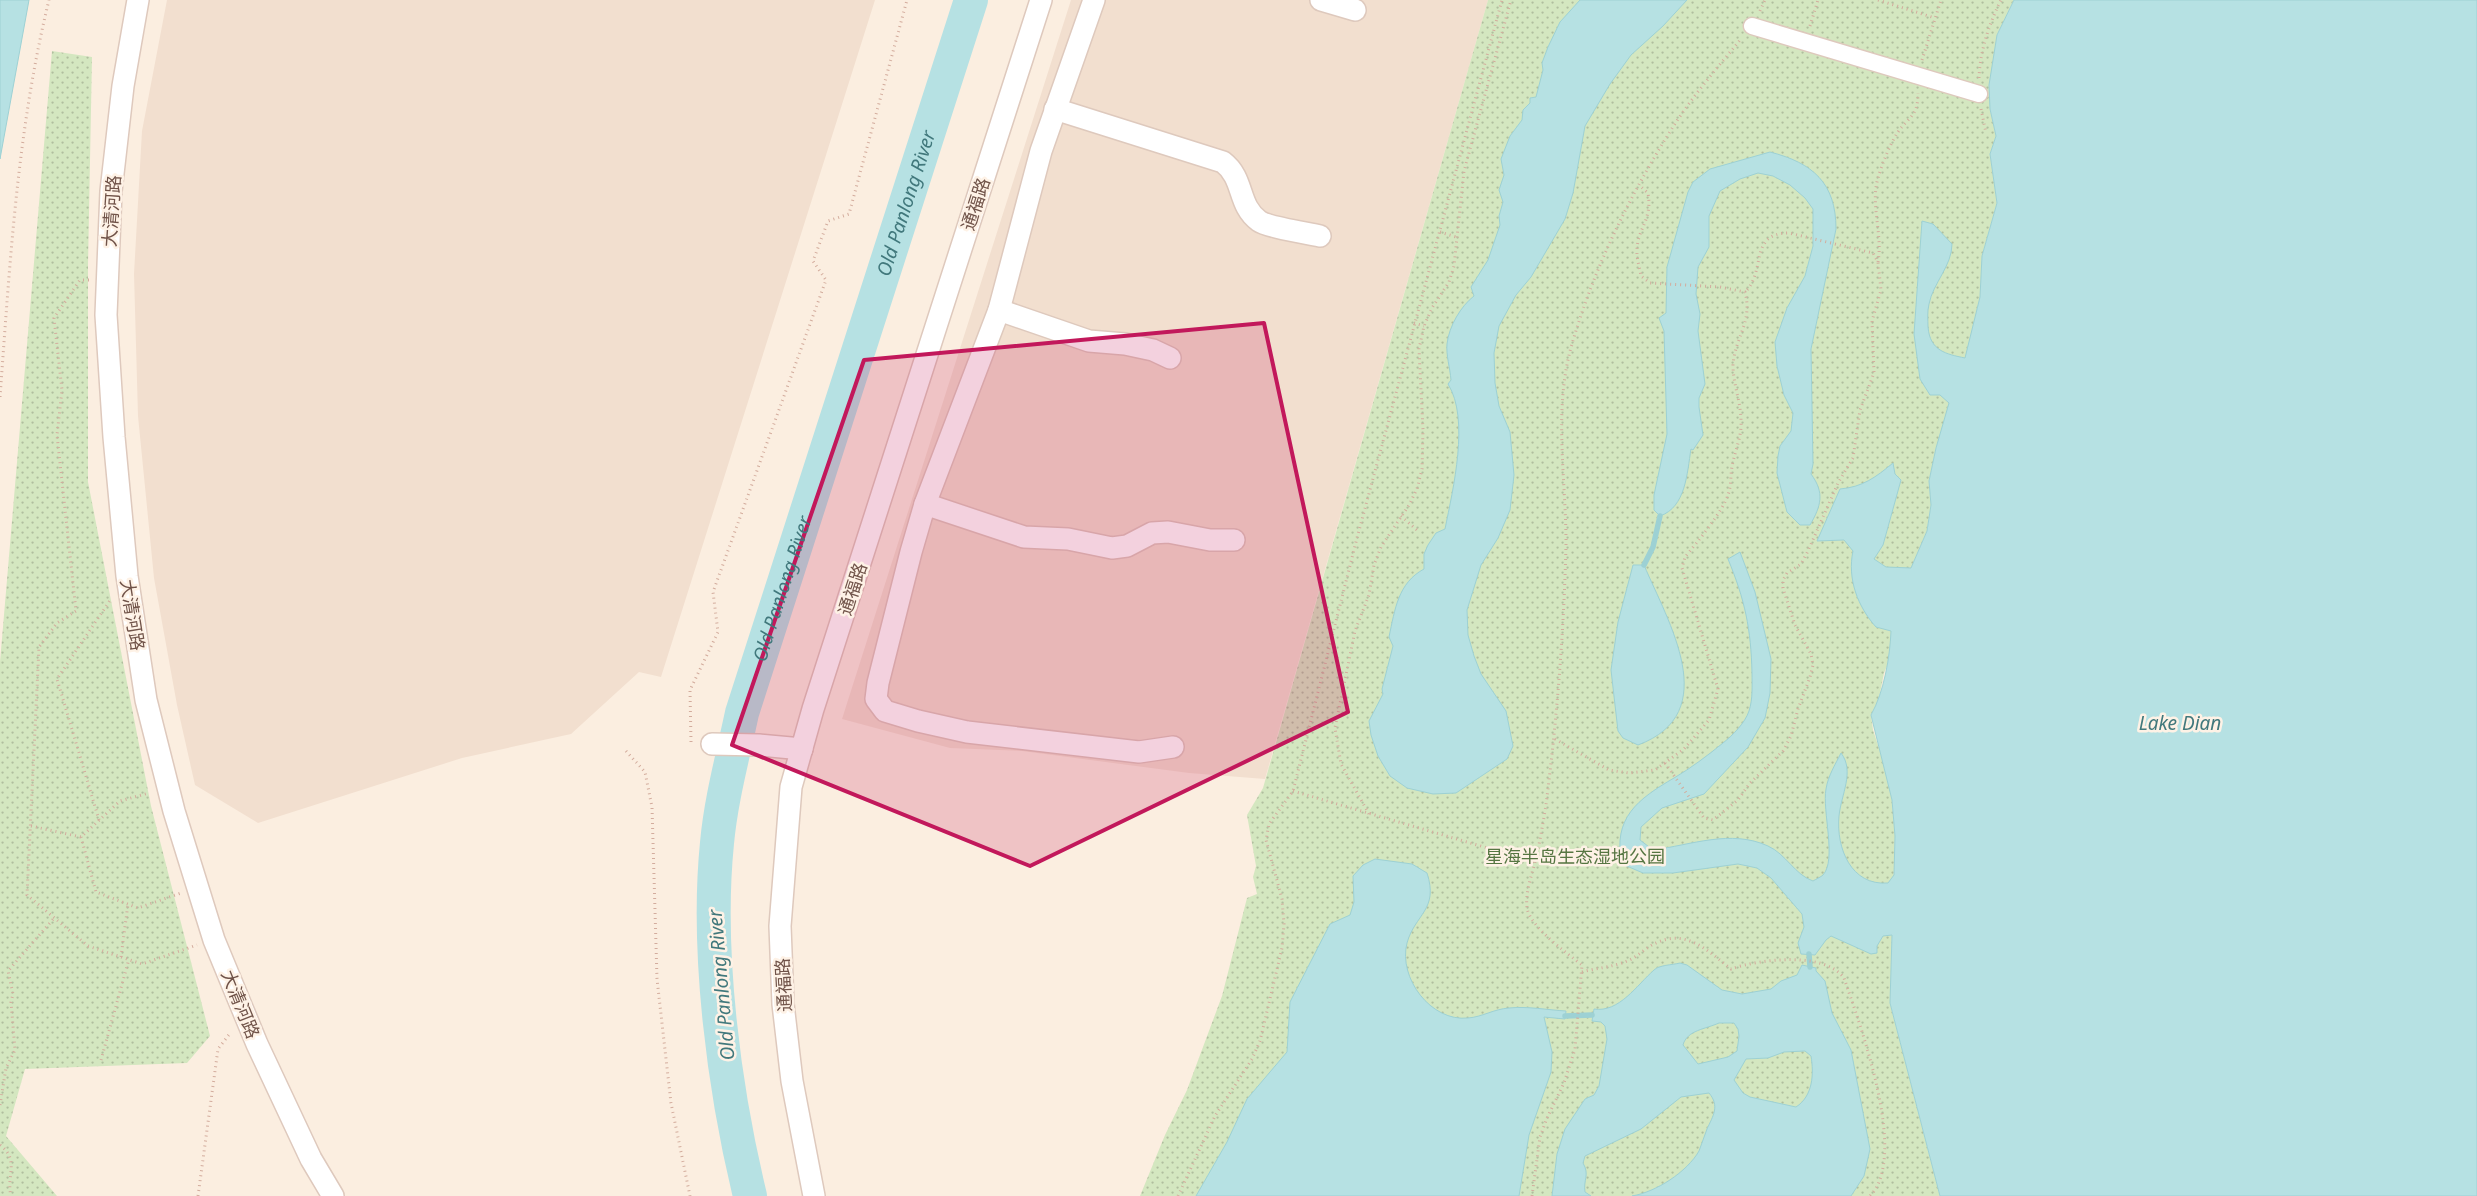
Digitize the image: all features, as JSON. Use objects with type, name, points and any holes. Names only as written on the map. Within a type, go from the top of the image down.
[{"type":"street","name":"大清河路","points":[[138,0],[123,86],[111,191],[106,315],[114,437],[127,576],[146,700],[168,787],[214,940],[244,1013],[311,1159],[333,1196]]},
{"type":"street","name":"通福路","points":[[814,1196],[792,1081],[783,1004],[780,926],[791,787],[1041,0]]},
{"type":"street","points":[[1094,0],[1041,151],[999,310],[925,504],[878,682],[876,700],[885,711],[918,722],[967,732],[1139,752],[1173,746]]},
{"type":"street","points":[[1321,0],[1355,10]]},
{"type":"street","points":[[1752,26],[1979,94]]},
{"type":"street","points":[[1055,109],[1223,162],[1234,170],[1248,211],[1260,223],[1320,236]]},
{"type":"street","points":[[999,310],[1089,341],[1126,344],[1153,350],[1170,358]]},
{"type":"street","points":[[925,504],[1024,537],[1068,540],[1112,548],[1127,546],[1152,533],[1168,532],[1210,540],[1234,540]]},
{"type":"street","points":[[701,744],[758,745],[802,749]]},
{"type":"path","points":[[0,397],[11,242],[22,140],[37,49],[48,0]]},
{"type":"path","points":[[701,744],[690,690],[718,632],[713,592],[826,280],[813,261],[828,220],[849,214],[907,0]]},
{"type":"path","points":[[1178,1196],[1215,1116],[1252,1059],[1260,1041],[1282,948],[1284,924],[1282,899],[1266,840],[1270,824],[1293,791],[1301,752],[1414,323],[1502,0]]},
{"type":"path","points":[[1369,814],[1341,764],[1335,728],[1349,656],[1355,631],[1369,595],[1374,565],[1381,547],[1417,489],[1422,469],[1423,430],[1419,348],[1424,326],[1432,308],[1449,282],[1454,266],[1464,171],[1511,0]]},
{"type":"path","points":[[1532,1196],[1540,1137],[1564,1083],[1575,1049],[1582,972],[1582,965],[1538,928],[1527,910],[1528,895],[1542,831],[1555,739],[1566,546],[1561,429],[1563,379],[1572,344],[1599,266],[1623,212],[1672,128],[1752,26],[1765,0]]},
{"type":"path","points":[[1804,42],[1818,0]]},
{"type":"path","points":[[1878,0],[1935,18]]},
{"type":"path","points":[[1665,763],[1704,818],[1713,820],[1738,800],[1750,783],[1784,751],[1792,736],[1798,709],[1813,665],[1811,654],[1795,625],[1783,588],[1783,580],[1787,573],[1801,564],[1838,482],[1852,458],[1860,410],[1874,373],[1872,321],[1881,290],[1878,262],[1880,250],[1874,192],[1878,177],[1898,132],[1914,117],[1918,98],[1917,76],[1941,0]]},
{"type":"path","points":[[1986,133],[1979,94],[1982,52],[1989,28],[2001,0]]},
{"type":"path","points":[[1639,185],[1648,193],[1651,207],[1638,241],[1636,253],[1641,276],[1650,283],[1720,287],[1745,292]]},
{"type":"path","points":[[1440,232],[1456,237]]},
{"type":"path","points":[[1555,739],[1609,770],[1629,774],[1655,770],[1684,749],[1709,720],[1718,689],[1682,568],[1685,557],[1728,496],[1732,464],[1738,444],[1741,421],[1733,365],[1735,349],[1745,327],[1748,311],[1745,292],[1754,280],[1761,249],[1768,238],[1776,233],[1789,233],[1873,253],[1878,262]]},
{"type":"path","points":[[107,278],[80,280],[54,318],[62,390],[57,434],[76,611],[57,623],[39,646],[28,894],[88,946],[142,964],[214,940]]},
{"type":"path","points":[[1414,323],[1424,326]]},
{"type":"path","points":[[1400,516],[1418,531]]},
{"type":"path","points":[[99,820],[57,679],[127,576]]},
{"type":"path","points":[[626,751],[645,772],[652,807],[658,978],[671,1103],[690,1196]]},
{"type":"path","points":[[81,837],[120,801],[168,787]]},
{"type":"path","points":[[1293,791],[1535,862]]},
{"type":"path","points":[[31,826],[81,837]]},
{"type":"path","points":[[81,837],[96,892],[138,908],[199,888]]},
{"type":"path","points":[[121,957],[128,904]]},
{"type":"path","points":[[0,1105],[6,1068],[15,1050],[11,1002],[13,994],[8,971],[54,917]]},
{"type":"path","points":[[1582,972],[1627,961],[1657,942],[1674,938],[1690,940],[1706,947],[1731,969],[1793,959],[1821,963],[1834,968],[1844,978],[1872,1068],[1886,1153],[1882,1176],[1876,1189],[1870,1196]]},
{"type":"path","points":[[101,1060],[129,960]]},
{"type":"path","points":[[198,1196],[218,1049],[244,1013]]},
{"type":"path","points":[[0,1145],[12,1159],[11,1196]]},
{"type":"highlighted area","points":[[1264,323],[1348,712],[1030,866],[732,745],[864,360]]},
{"type":"shaded area","points":[[167,0],[875,0],[661,677],[639,672],[571,734],[462,758],[258,823],[195,785],[177,705],[154,578],[138,416],[134,274],[142,131]]},
{"type":"shaded area","points":[[1071,0],[1488,0],[1265,779],[1189,773],[1022,751],[950,748],[842,719]]},
{"type":"green space","name":"星海半岛生态湿地公园","points":[[1488,0],[2014,0],[1997,35],[1990,109],[1996,136],[1990,154],[1997,203],[1982,256],[1980,297],[1966,358],[1936,448],[1929,481],[1931,505],[1927,531],[1911,568],[1891,631],[1890,659],[1884,673],[1878,703],[1871,715],[1873,730],[1887,772],[1895,836],[1890,1003],[1940,1196],[1140,1196],[1165,1135],[1187,1090],[1222,996],[1247,898],[1257,894],[1253,877],[1256,866],[1247,815],[1263,788]]},
{"type":"green space","points":[[52,51],[92,57],[88,265],[88,482],[151,806],[210,1036],[187,1063],[25,1069],[6,1136],[57,1196],[0,1196],[0,662]]},
{"type":"water","points":[[0,0],[29,0],[0,159]]},
{"type":"water","points":[[1580,0],[1687,0],[1663,26],[1631,55],[1610,84],[1585,126],[1573,193],[1565,219],[1531,277],[1516,295],[1499,326],[1494,353],[1495,383],[1499,406],[1510,432],[1514,475],[1510,510],[1498,538],[1481,565],[1467,610],[1468,635],[1474,656],[1481,674],[1506,711],[1513,746],[1507,759],[1456,793],[1433,794],[1407,788],[1390,776],[1378,756],[1371,735],[1369,721],[1383,694],[1382,689],[1393,646],[1389,637],[1399,598],[1408,582],[1424,569],[1424,554],[1436,533],[1445,529],[1458,455],[1459,435],[1455,399],[1448,384],[1451,380],[1447,353],[1450,330],[1456,317],[1474,296],[1471,287],[1488,260],[1500,225],[1499,216],[1503,202],[1499,190],[1504,175],[1501,159],[1510,136],[1522,120],[1523,110],[1530,103],[1530,98],[1536,97],[1543,70],[1542,63],[1560,22]]},
{"type":"water","name":"Lake Dian","points":[[2014,0],[2477,0],[2477,1196],[1940,1196],[1890,1003],[1892,935],[1883,936],[1877,946],[1877,953],[1871,954],[1831,936],[1815,955],[1801,954],[1798,943],[1804,927],[1802,914],[1771,878],[1757,868],[1738,864],[1673,873],[1643,873],[1622,864],[1621,834],[1625,822],[1639,802],[1693,766],[1727,740],[1742,724],[1749,711],[1752,697],[1752,682],[1748,628],[1743,601],[1728,559],[1740,552],[1755,592],[1771,659],[1770,693],[1765,718],[1748,747],[1704,794],[1662,808],[1641,827],[1640,840],[1653,850],[1725,838],[1754,841],[1768,846],[1780,854],[1801,874],[1813,881],[1823,875],[1827,868],[1829,847],[1826,789],[1830,775],[1841,753],[1847,767],[1846,783],[1839,816],[1840,840],[1843,852],[1855,872],[1864,878],[1875,882],[1888,883],[1894,875],[1895,836],[1892,800],[1871,715],[1876,706],[1886,674],[1891,631],[1876,627],[1859,602],[1853,582],[1853,551],[1844,540],[1817,541],[1840,489],[1869,481],[1893,463],[1895,474],[1901,480],[1883,545],[1874,559],[1886,567],[1911,568],[1927,531],[1931,505],[1929,481],[1949,403],[1940,395],[1930,395],[1920,379],[1914,334],[1922,221],[1933,224],[1952,244],[1949,260],[1931,296],[1928,316],[1929,335],[1940,350],[1965,358],[1980,297],[1982,256],[1997,203],[1990,154],[1996,136],[1990,109],[1989,85],[1997,35]]},
{"type":"water","points":[[1770,152],[1798,162],[1819,177],[1832,199],[1835,213],[1836,229],[1811,349],[1813,464],[1811,474],[1820,493],[1819,506],[1810,525],[1800,525],[1787,512],[1777,473],[1780,446],[1791,431],[1793,413],[1784,395],[1777,366],[1775,342],[1787,308],[1805,276],[1813,246],[1813,209],[1805,198],[1790,185],[1773,176],[1758,173],[1740,179],[1720,191],[1709,216],[1709,247],[1698,267],[1696,294],[1700,314],[1698,331],[1705,384],[1699,398],[1703,435],[1693,450],[1691,449],[1684,488],[1680,497],[1669,512],[1660,516],[1654,510],[1654,495],[1667,434],[1664,331],[1659,318],[1666,313],[1667,267],[1688,192],[1693,182],[1710,169]]},
{"type":"water","points":[[1633,565],[1644,565],[1665,613],[1682,664],[1684,689],[1679,711],[1664,730],[1638,745],[1623,738],[1618,731],[1611,670],[1618,622]]},
{"type":"water","points":[[1375,859],[1412,864],[1427,873],[1430,885],[1428,904],[1411,933],[1407,943],[1406,956],[1408,970],[1413,983],[1420,995],[1430,1005],[1442,1013],[1454,1017],[1468,1018],[1509,1008],[1566,1011],[1565,1019],[1544,1017],[1552,1052],[1551,1072],[1529,1135],[1519,1196],[1196,1196],[1227,1142],[1247,1099],[1287,1052],[1290,1002],[1330,924],[1350,915],[1354,902],[1353,876],[1363,865]]},
{"type":"water","points":[[1680,963],[1687,965],[1722,990],[1742,994],[1771,989],[1781,981],[1797,975],[1802,965],[1816,968],[1816,971],[1825,981],[1832,1013],[1851,1050],[1870,1149],[1864,1176],[1851,1196],[1632,1196],[1661,1186],[1694,1159],[1699,1151],[1715,1107],[1709,1093],[1681,1097],[1641,1129],[1585,1156],[1583,1163],[1586,1171],[1585,1192],[1591,1196],[1552,1196],[1557,1154],[1565,1129],[1585,1099],[1594,1095],[1599,1086],[1607,1039],[1605,1026],[1601,1022],[1592,1021],[1594,1009],[1612,1007],[1627,997],[1656,968]],"holes":[[[1719,1023],[1734,1023],[1738,1029],[1737,1051],[1728,1057],[1698,1064],[1683,1045],[1685,1040],[1693,1033]],[[1805,1051],[1811,1056],[1811,1084],[1806,1097],[1796,1107],[1750,1097],[1743,1093],[1734,1080],[1746,1059],[1768,1058],[1784,1052]]]},
{"type":"waterway","name":"Old Panlong River","points":[[750,1196],[732,1111],[725,1066],[716,974],[714,885],[717,843],[724,794],[742,713],[971,0]]},
{"type":"waterway","points":[[1644,565],[1653,547],[1660,516]]},
{"type":"waterway","points":[[1809,954],[1810,967]]},
{"type":"waterway","points":[[1565,1016],[1592,1015]]}]
